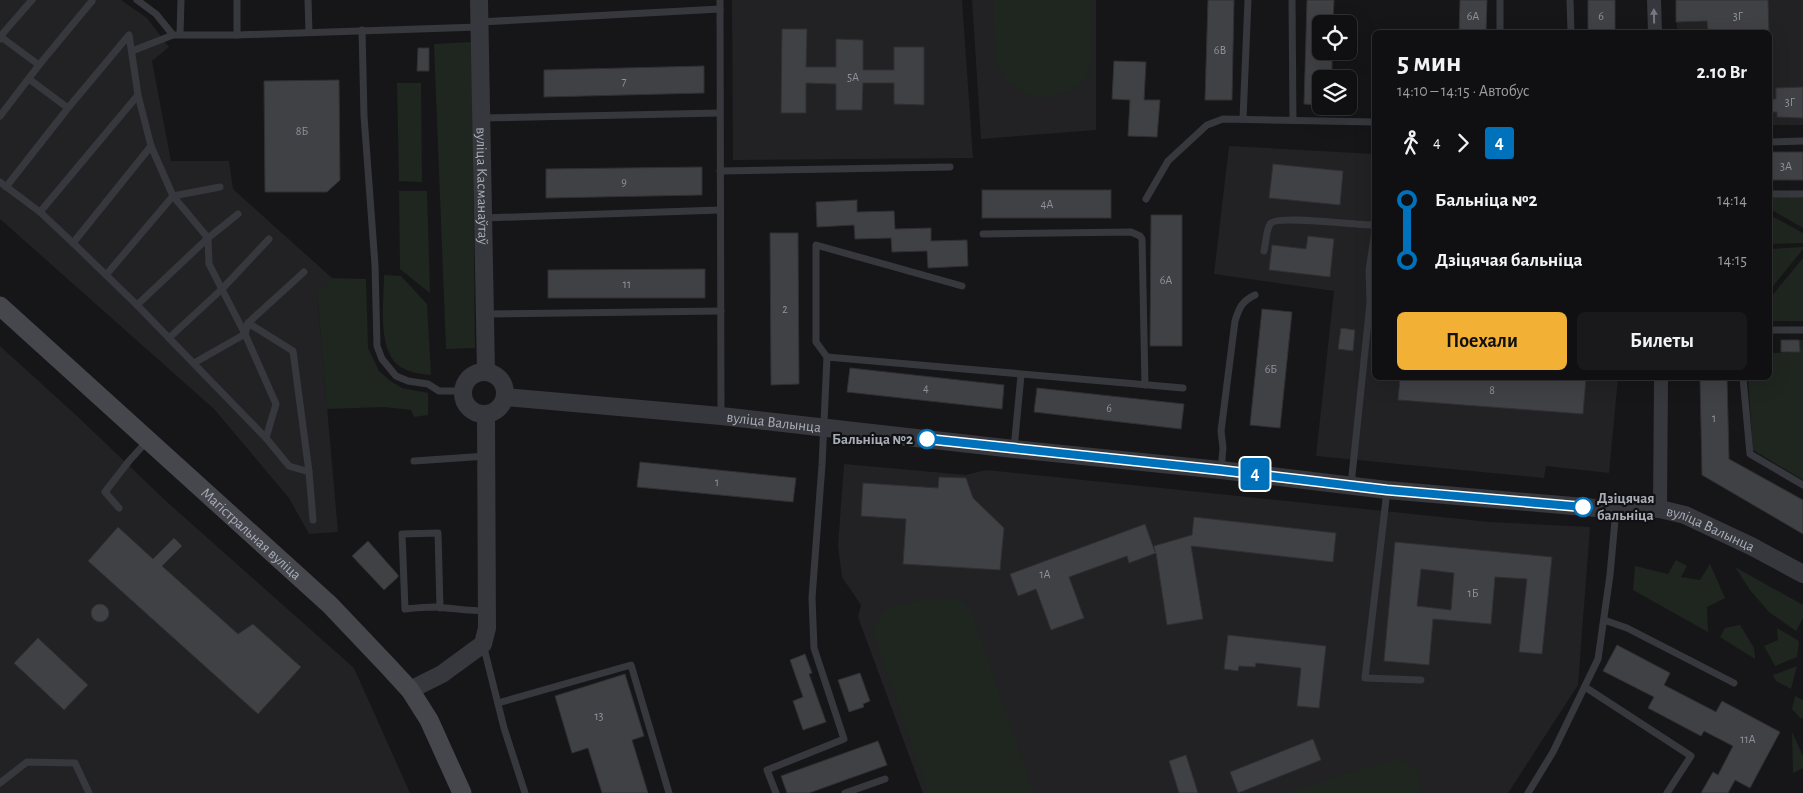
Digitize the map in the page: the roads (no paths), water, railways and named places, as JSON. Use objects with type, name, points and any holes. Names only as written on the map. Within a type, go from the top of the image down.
[{"type":"main road","name":"Магістральная вуліца","points":[[0,306],[330,605],[410,690],[438,736],[462,793]]},
{"type":"street","name":"вуліца Касманаўтаў","points":[[479,0],[486,372]]},
{"type":"street","points":[[1654,0],[1655,30]]},
{"type":"street","points":[[486,372],[495,375],[501,380],[506,397],[496,411],[486,414],[476,413],[470,410],[463,398],[462,391],[468,379],[474,374],[486,372]]},
{"type":"street","points":[[1660,509],[1661,380]]},
{"type":"street","name":"вуліца Валынца","points":[[506,397],[721,416],[1387,490],[1616,509],[1660,509],[1684,515],[1751,546],[1803,574]]},
{"type":"street","points":[[410,690],[442,674],[483,644],[487,628],[488,611],[486,414]]},
{"type":"lane","points":[[32,0],[1,34],[39,64]]},
{"type":"lane","points":[[136,0],[156,14],[176,34]]},
{"type":"lane","points":[[176,34],[181,0]]},
{"type":"lane","points":[[237,0],[237,35]]},
{"type":"lane","points":[[308,0],[308,32]]},
{"type":"lane","points":[[720,0],[721,416]]},
{"type":"lane","points":[[1243,119],[1248,0]]},
{"type":"lane","points":[[1292,0],[1293,120]]},
{"type":"lane","points":[[1500,0],[1500,30]]},
{"type":"lane","points":[[1570,0],[1571,30]]},
{"type":"lane","points":[[0,116],[39,64],[92,1]]},
{"type":"lane","points":[[132,51],[176,34],[237,35],[480,25],[720,9]]},
{"type":"lane","points":[[362,30],[364,116],[375,265],[377,346],[382,359],[396,376],[408,381],[428,384],[439,392],[462,391]]},
{"type":"lane","points":[[6,187],[129,35],[138,95],[150,146],[173,196],[208,238],[208,264],[245,334],[276,404],[266,438]]},
{"type":"lane","points":[[29,79],[68,108]]},
{"type":"lane","points":[[40,212],[138,95]]},
{"type":"lane","points":[[481,118],[719,113]]},
{"type":"lane","points":[[1146,199],[1168,161],[1207,125],[1222,119],[1372,122]]},
{"type":"lane","points":[[1772,142],[1803,141]]},
{"type":"lane","points":[[73,243],[150,146]]},
{"type":"lane","points":[[720,171],[950,167]]},
{"type":"lane","points":[[0,182],[40,212],[106,275],[266,438],[289,466],[309,472]]},
{"type":"lane","points":[[106,275],[173,196],[220,187]]},
{"type":"lane","points":[[1772,194],[1803,194]]},
{"type":"lane","points":[[484,218],[720,210]]},
{"type":"lane","points":[[137,306],[208,238],[238,214]]},
{"type":"lane","points":[[1264,251],[1270,224],[1274,220],[1297,219],[1372,225]]},
{"type":"lane","points":[[983,234],[1131,232],[1140,236],[1142,239],[1145,385]]},
{"type":"lane","points":[[169,338],[222,288],[269,238]]},
{"type":"lane","points":[[776,793],[767,770],[844,739],[814,648],[812,598],[827,357],[816,342],[816,245],[962,286]]},
{"type":"lane","points":[[1351,486],[1372,304],[1369,270],[1372,250]]},
{"type":"lane","points":[[194,363],[245,334],[248,324],[304,272]]},
{"type":"lane","points":[[1220,470],[1223,448],[1221,431],[1235,322],[1238,309],[1245,300],[1255,295]]},
{"type":"lane","points":[[485,314],[721,311]]},
{"type":"lane","points":[[248,324],[293,351],[309,472],[313,520]]},
{"type":"lane","points":[[1772,330],[1803,330]]},
{"type":"lane","points":[[827,357],[1183,388]]},
{"type":"lane","points":[[1014,449],[1021,375]]},
{"type":"lane","points":[[1743,380],[1750,454],[1803,485]]},
{"type":"lane","points":[[119,508],[105,492],[148,440]]},
{"type":"lane","points":[[414,461],[487,456]]},
{"type":"lane","points":[[1387,490],[1365,678],[1421,680]]},
{"type":"lane","points":[[1528,793],[1553,752],[1598,659],[1616,509]]},
{"type":"lane","points":[[440,608],[438,533],[402,534],[406,608],[488,611]]},
{"type":"lane","points":[[1604,620],[1627,628],[1734,683]]},
{"type":"lane","points":[[483,644],[504,728],[525,793]]},
{"type":"lane","points":[[498,703],[631,665],[669,793]]},
{"type":"lane","points":[[1585,687],[1691,756],[1667,793]]},
{"type":"lane","points":[[0,784],[27,762],[75,763],[89,793]]},
{"type":"lane","points":[[845,793],[886,779]]},
{"type":"place","name":"Бальніца №2","points":[[927,439]]},
{"type":"place","name":"Дзіцячая бальніца","points":[[1583,507]]}]
